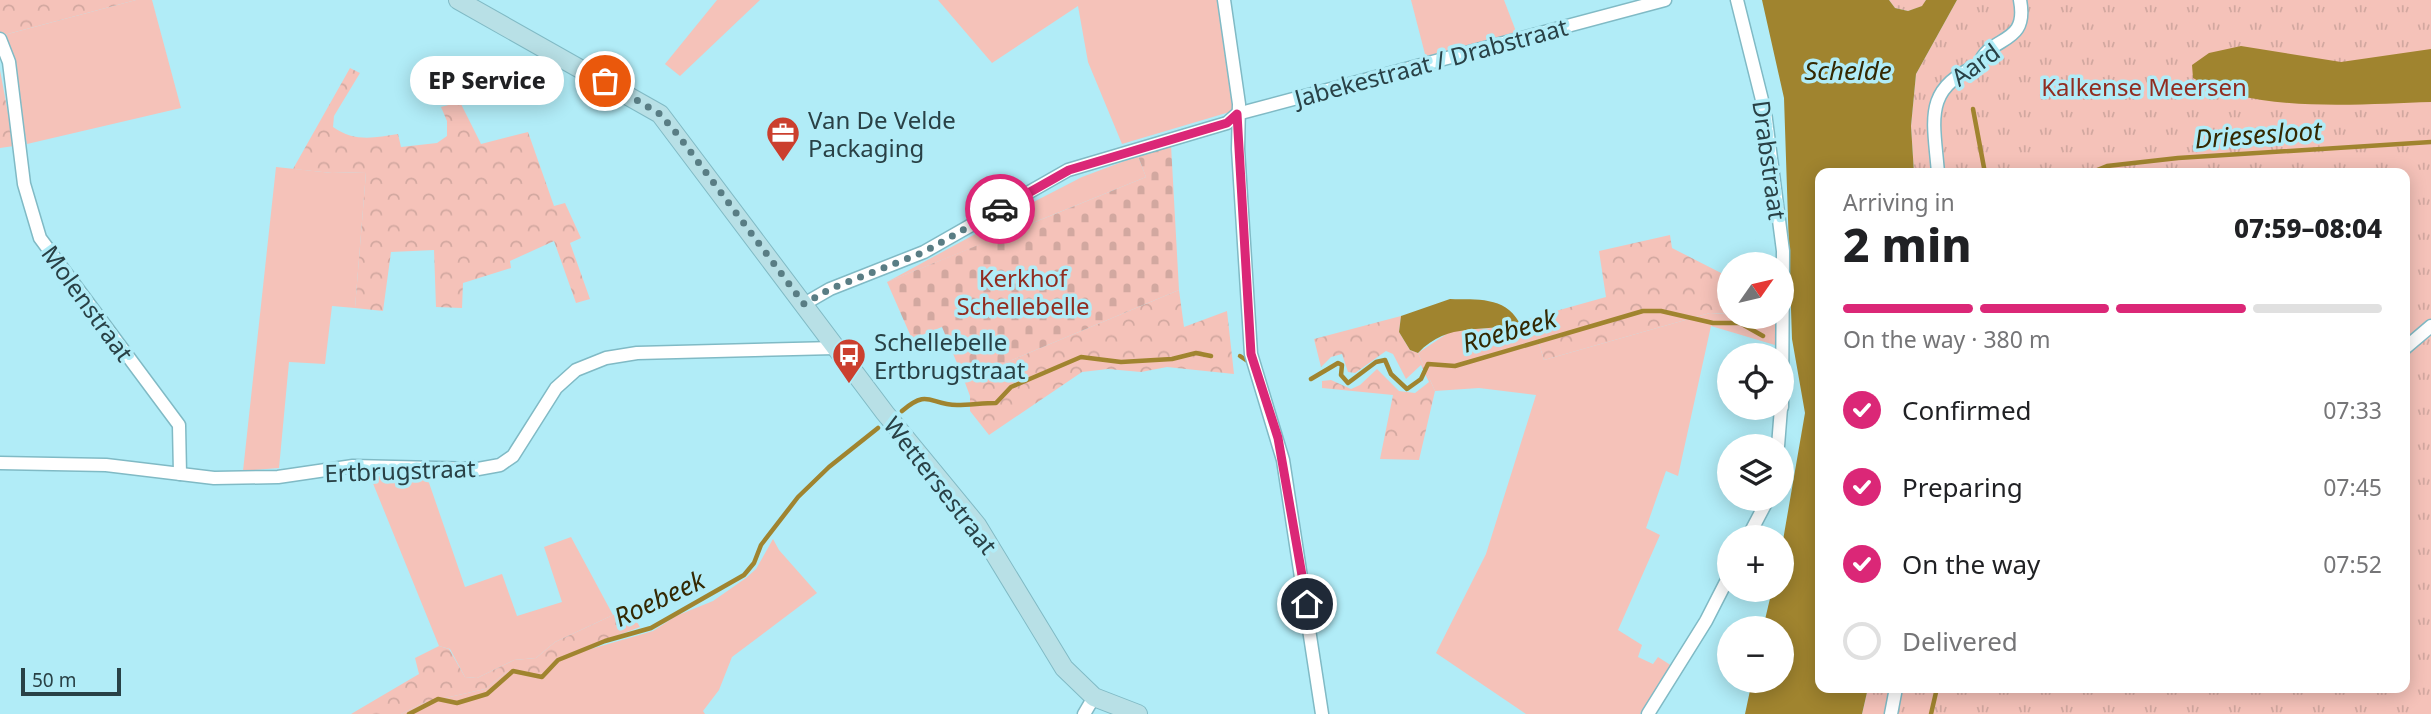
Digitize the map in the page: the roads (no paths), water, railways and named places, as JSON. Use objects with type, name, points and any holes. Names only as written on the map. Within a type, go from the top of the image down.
[{"type":"main road","name":"Wettersestraat","points":[[458,0],[629,94],[660,114],[835,348],[977,525],[1053,653],[1076,682],[1094,697],[1138,714]]},
{"type":"street","points":[[1224,0],[1239,104],[1237,114],[1251,354],[1278,438],[1309,615],[1322,714]]},
{"type":"street","name":"Jabekestraat / Drabstraat","points":[[804,304],[830,289],[924,252],[1069,170],[1227,123],[1237,114],[1665,0]]},
{"type":"street","name":"Drabstraat","points":[[1737,0],[1765,112],[1783,251],[1782,343]]},
{"type":"street","name":"Aard","points":[[1938,168],[1934,126],[1941,90],[1956,74],[1979,65],[1984,53],[2014,35],[2021,19],[2020,0]]},
{"type":"street","name":"Molenstraat","points":[[0,39],[9,62],[24,184],[40,238],[179,425],[180,474]]},
{"type":"street","points":[[2410,344],[2431,326]]},
{"type":"street","name":"Ertbrugstraat","points":[[0,463],[106,465],[214,478],[278,477],[353,466],[478,469],[500,464],[513,456],[556,388],[576,370],[606,358],[676,351],[835,348]]},
{"type":"street","points":[[1648,714],[1717,599]]},
{"type":"street","points":[[1891,714],[1895,693]]},
{"type":"street","points":[[1084,714],[1094,697]]},
{"type":"water","name":"Schelde","points":[[1762,0],[1889,0],[1895,8],[1908,11],[1922,6],[1926,0],[1957,0],[1916,74],[1911,126],[1914,168],[1815,168],[1815,693],[1867,693],[1862,714],[1745,714],[1749,693],[1794,693],[1794,616],[1766,616],[1769,602],[1794,602],[1794,525],[1786,525],[1788,511],[1794,511],[1794,477],[1805,413],[1792,339],[1794,252],[1789,252],[1784,98]]},
{"type":"water","points":[[2241,46],[2341,62],[2431,49],[2431,102],[2341,105],[2277,102],[2218,89],[2193,78],[2192,65],[2209,53]]},
{"type":"water","points":[[1450,299],[1480,300],[1498,304],[1513,314],[1519,322],[1454,332],[1430,343],[1418,353],[1410,350],[1399,332],[1401,316]]},
{"type":"waterway","points":[[1973,109],[1984,168]]},
{"type":"waterway","name":"Driesesloot","points":[[2102,168],[2178,158],[2431,142]]},
{"type":"waterway","name":"Roebeek","points":[[1311,379],[1338,363],[1342,365],[1341,375],[1348,383],[1376,362],[1385,360],[1391,374],[1407,389],[1421,379],[1428,364],[1455,366],[1643,311],[1661,311],[1713,323],[1740,323],[1763,336]]},
{"type":"waterway","name":"Roebeek","points":[[902,411],[924,399],[957,405],[996,403],[1011,387],[1081,357],[1121,362],[1172,359],[1196,353],[1211,356]]},
{"type":"waterway","name":"Roebeek","points":[[1240,356],[1249,362]]},
{"type":"waterway","name":"Roebeek","points":[[409,714],[438,699],[457,703],[487,694],[513,671],[542,677],[558,660],[605,641],[651,628],[744,575],[754,563],[761,545],[798,497],[829,467],[878,428]]},
{"type":"waterway","points":[[1931,714],[1936,693]]},
{"type":"place","name":"EP Service","points":[[605,81]]},
{"type":"place","name":"Van De Velde Packaging","points":[[783,163]]},
{"type":"place","name":"Schellebelle Ertbrugstraat","points":[[849,385]]},
{"type":"park label","name":"Kalkense Meersen","points":[[2144,86]]},
{"type":"park label","name":"Kerkhof Schellebelle","points":[[1023,291]]}]
